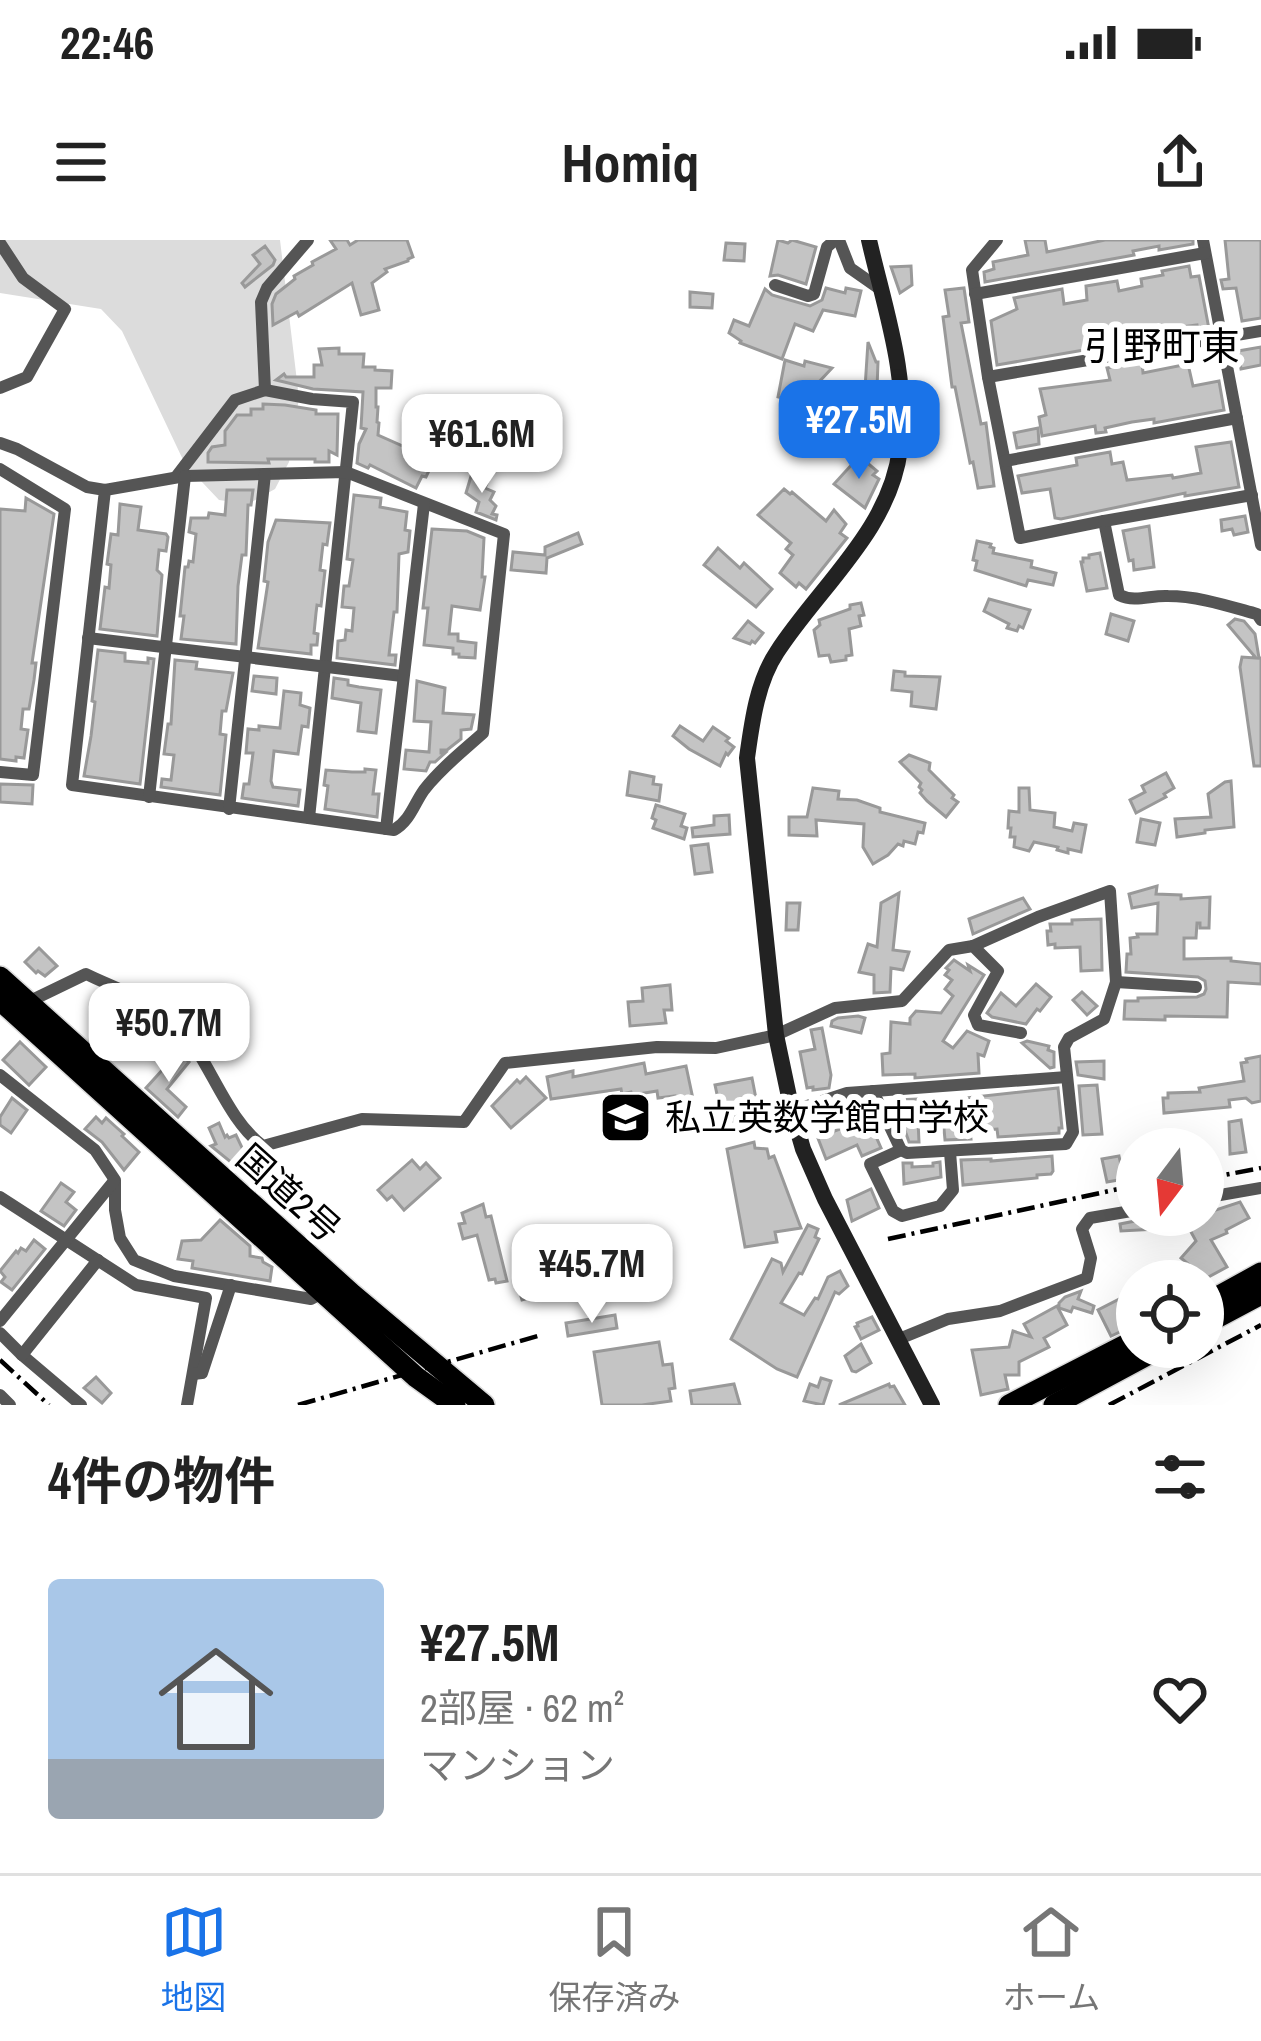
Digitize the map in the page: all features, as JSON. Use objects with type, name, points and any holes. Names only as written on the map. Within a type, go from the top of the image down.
[{"type":"highway","name":"国道2号","points":[[0,977],[8,1005],[416,1377],[455,1405]]},
{"type":"highway","name":"国道2号","points":[[8,1005],[484,1405]]},
{"type":"highway","points":[[1224,1293],[1261,1273]]},
{"type":"highway","points":[[1224,1314],[1261,1294]]},
{"type":"highway","points":[[1009,1405],[1116,1350]]},
{"type":"highway","points":[[1054,1405],[1123,1368]]},
{"type":"street","points":[[265,390],[261,302],[267,288],[308,240]]},
{"type":"street","points":[[775,285],[814,294],[827,247],[837,240],[850,268],[880,289]]},
{"type":"street","points":[[869,240],[895,339],[902,396],[900,454],[864,539],[777,652],[753,716],[747,758],[776,1035],[792,1111],[825,1199],[932,1405]]},
{"type":"street","points":[[997,240],[972,270],[1020,538],[1252,496]]},
{"type":"street","points":[[0,243],[22,278],[65,309],[27,377],[0,388]]},
{"type":"street","points":[[975,294],[1204,246],[1261,545]]},
{"type":"street","points":[[988,377],[1261,331]]},
{"type":"street","points":[[148,797],[181,476],[235,400],[265,390],[353,402],[309,818]]},
{"type":"street","points":[[1005,461],[1238,418]]},
{"type":"street","points":[[0,443],[87,487],[105,490],[181,476],[346,472],[504,534],[483,733],[448,764],[423,792],[405,824],[394,830],[72,785],[105,490]]},
{"type":"street","points":[[0,469],[65,509],[33,776],[0,772]]},
{"type":"street","points":[[229,808],[265,474]]},
{"type":"street","points":[[386,829],[424,504]]},
{"type":"street","points":[[1104,521],[1119,595],[1131,601],[1167,596],[1221,604],[1257,614],[1261,620]]},
{"type":"street","points":[[88,638],[402,676]]},
{"type":"street","points":[[8,1005],[86,974],[169,1015],[207,1065],[247,1135],[262,1146],[362,1119],[464,1122],[505,1063],[657,1047],[716,1048],[776,1035],[835,1008],[902,1001],[949,950],[973,946],[1110,891],[1117,982],[1104,1019],[1069,1038],[1064,1047],[1073,1132],[1066,1144],[907,1154],[873,1091]]},
{"type":"street","points":[[973,946],[998,971],[974,1015],[978,1025],[1021,1033]]},
{"type":"street","points":[[1117,982],[1196,987]]},
{"type":"street","points":[[0,1075],[95,1150],[115,1180],[120,1238],[134,1259],[174,1276],[311,1300],[324,1292]]},
{"type":"street","points":[[792,1111],[847,1093],[1067,1077]]},
{"type":"street","points":[[901,1150],[870,1164],[893,1211],[902,1216],[940,1206],[953,1190],[950,1152]]},
{"type":"street","points":[[0,1321],[115,1180]]},
{"type":"street","points":[[1224,1194],[1261,1187]]},
{"type":"street","points":[[0,1197],[136,1285],[206,1298],[188,1405]]},
{"type":"street","points":[[898,1339],[948,1319],[1000,1311],[1087,1277],[1091,1258],[1082,1228],[1090,1218],[1116,1214]]},
{"type":"street","points":[[22,1355],[98,1260]]},
{"type":"street","points":[[193,1374],[202,1373],[231,1286]]},
{"type":"street","points":[[0,1333],[81,1405]]},
{"type":"street","points":[[0,1395],[10,1405]]},
{"type":"shaded area","points":[[0,240],[280,240],[299,398],[289,462],[275,489],[248,504],[219,500],[185,464],[122,331],[101,309],[0,293]]},
{"type":"building","points":[[330,240],[347,240],[350,245],[358,240],[407,240],[413,257],[385,269],[372,283],[379,310],[361,315],[352,283],[299,316],[297,312],[273,325],[276,294],[312,262],[336,249]]},
{"type":"building","points":[[778,240],[816,247],[806,284],[770,276]]},
{"type":"building","points":[[1025,240],[1045,240],[1047,252],[1105,240],[1193,240],[1193,244],[1159,250],[1159,246],[1133,251],[1134,255],[985,282],[984,272],[994,269],[993,262],[1028,255]]},
{"type":"building","points":[[1225,240],[1261,240],[1261,318],[1242,321],[1236,288],[1223,289],[1221,280],[1229,279]]},
{"type":"building","points":[[726,243],[745,244],[744,261],[724,260]]},
{"type":"building","points":[[265,246],[275,260],[273,265],[245,287],[242,283],[260,264],[253,255]]},
{"type":"building","points":[[911,266],[912,285],[900,293],[891,267]]},
{"type":"building","points":[[1189,266],[1191,277],[1199,276],[1209,329],[1198,331],[1197,325],[1173,328],[1107,346],[997,365],[991,321],[1017,309],[1014,298],[1062,289],[1064,304],[1087,300],[1086,286],[1117,281],[1119,291],[1142,286],[1141,279],[1163,275],[1162,271]]},
{"type":"building","points":[[826,288],[861,291],[855,316],[823,310],[813,331],[795,324],[782,359],[740,343],[729,333],[734,320],[749,326],[765,289],[810,306],[822,300]]},
{"type":"building","points":[[964,288],[969,322],[961,323],[981,424],[986,423],[994,486],[978,488],[952,387],[943,317],[949,316],[945,290]]},
{"type":"building","points":[[690,292],[713,294],[712,308],[690,307]]},
{"type":"building","points":[[868,342],[878,362],[876,415],[849,413],[852,387],[865,388]]},
{"type":"building","points":[[1261,347],[1261,365],[1241,369],[1238,351]]},
{"type":"building","points":[[339,348],[339,354],[364,354],[363,367],[392,371],[391,388],[376,388],[378,435],[434,460],[416,488],[357,463],[366,429],[361,428],[363,392],[313,389],[276,380],[284,374],[314,377],[314,365],[322,365],[319,349]]},
{"type":"building","points":[[785,360],[832,368],[816,385],[806,382],[800,390],[794,388],[790,400],[778,397]]},
{"type":"building","points":[[1142,362],[1143,373],[1188,364],[1193,386],[1219,381],[1224,410],[1154,423],[1154,419],[1132,422],[1105,428],[1106,432],[1096,433],[1095,426],[1042,436],[1039,417],[1046,415],[1040,389],[1110,380],[1107,368]]},
{"type":"building","points":[[263,404],[338,414],[337,455],[329,451],[329,462],[208,462],[212,447],[225,445],[225,431],[237,415],[251,415],[251,409],[263,409]]},
{"type":"building","points":[[436,409],[444,423],[423,435],[415,420]]},
{"type":"building","points":[[1038,428],[1039,444],[1017,448],[1014,433]]},
{"type":"building","points":[[1231,442],[1239,487],[1185,493],[1061,519],[1055,518],[1050,489],[1022,493],[1018,476],[1077,465],[1076,458],[1110,452],[1112,464],[1123,462],[1127,480],[1173,478],[1201,473],[1196,447]]},
{"type":"building","points":[[855,461],[861,466],[865,461],[879,479],[865,508],[834,484]]},
{"type":"building","points":[[472,473],[488,481],[485,488],[494,492],[490,500],[496,506],[492,514],[497,515],[496,520],[476,512],[479,502],[466,493]]},
{"type":"building","points":[[784,489],[826,521],[834,510],[846,524],[840,533],[847,538],[806,589],[780,573],[793,555],[786,549],[791,543],[758,515]]},
{"type":"building","points":[[227,490],[253,490],[238,586],[236,644],[181,639],[185,567],[193,562],[196,534],[189,532],[191,518],[225,515]]},
{"type":"building","points":[[354,495],[381,498],[380,507],[407,512],[408,552],[399,554],[397,612],[389,655],[396,655],[395,665],[337,658],[338,641],[345,640],[346,630],[352,631],[354,608],[342,607],[353,560],[347,559]]},
{"type":"building","points":[[26,498],[54,514],[32,663],[36,663],[34,680],[29,709],[23,709],[21,729],[28,730],[24,758],[16,757],[16,761],[0,759],[0,509],[25,511]]},
{"type":"building","points":[[120,504],[141,507],[138,530],[168,537],[166,551],[159,550],[157,636],[100,629],[105,587],[109,588],[111,534],[118,535]]},
{"type":"building","points":[[1245,516],[1248,532],[1222,531],[1221,520]]},
{"type":"building","points":[[276,520],[330,523],[320,570],[325,571],[316,613],[317,645],[311,645],[311,654],[258,648],[268,582],[264,581],[268,542]]},
{"type":"building","points":[[1149,526],[1154,567],[1134,570],[1123,531]]},
{"type":"building","points":[[432,529],[467,531],[484,538],[480,610],[452,606],[449,634],[458,634],[458,641],[476,643],[475,658],[459,657],[453,648],[424,645]]},
{"type":"building","points":[[578,533],[582,544],[547,558],[546,573],[511,570],[513,552],[545,555],[545,547]]},
{"type":"building","points":[[977,541],[991,544],[993,553],[1032,561],[1031,567],[1056,573],[1053,585],[1028,580],[1026,586],[975,570]]},
{"type":"building","points":[[718,548],[740,568],[744,563],[772,589],[756,607],[704,565]]},
{"type":"building","points":[[1100,553],[1107,588],[1087,591],[1081,562]]},
{"type":"building","points":[[989,599],[1030,610],[1023,628],[1007,628],[1009,624],[984,611]]},
{"type":"building","points":[[861,603],[861,626],[849,629],[852,655],[831,662],[829,655],[819,656],[814,630],[819,620]]},
{"type":"building","points":[[1111,614],[1134,621],[1128,641],[1106,634]]},
{"type":"building","points":[[1235,619],[1244,621],[1255,634],[1261,658],[1261,766],[1254,766],[1240,667],[1242,657],[1256,658],[1228,625]]},
{"type":"building","points":[[748,621],[763,633],[750,644],[734,638]]},
{"type":"building","points":[[98,650],[125,653],[125,661],[154,659],[140,784],[84,776]]},
{"type":"building","points":[[175,660],[197,662],[196,669],[233,673],[226,711],[222,711],[220,734],[226,735],[220,795],[161,787],[162,779],[171,780],[174,755],[164,754]]},
{"type":"building","points":[[894,671],[940,677],[936,709],[911,706],[912,692],[892,690]]},
{"type":"building","points":[[254,676],[277,678],[276,694],[252,691]]},
{"type":"building","points":[[334,678],[381,690],[376,733],[358,731],[361,703],[332,698]]},
{"type":"building","points":[[417,681],[445,688],[443,713],[474,715],[471,729],[461,730],[461,739],[441,750],[445,753],[430,762],[426,771],[404,769],[406,750],[429,752],[431,722],[414,721]]},
{"type":"building","points":[[284,691],[301,693],[300,705],[310,708],[308,727],[302,726],[298,754],[274,751],[271,781],[273,787],[300,790],[298,806],[242,798],[253,753],[246,753],[248,729],[280,728]]},
{"type":"building","points":[[680,726],[703,741],[713,727],[734,747],[720,766],[673,736]]},
{"type":"building","points":[[909,755],[930,763],[929,770],[954,795],[958,802],[946,817],[920,793],[921,783],[900,762]]},
{"type":"building","points":[[326,770],[376,770],[377,817],[325,809]]},
{"type":"building","points":[[630,772],[654,777],[653,784],[661,785],[659,801],[627,795]]},
{"type":"building","points":[[1166,773],[1174,788],[1136,813],[1130,800],[1145,792],[1142,786]]},
{"type":"building","points":[[1231,781],[1234,827],[1177,837],[1175,819],[1211,817],[1208,794]]},
{"type":"building","points":[[0,784],[33,785],[32,804],[0,802]]},
{"type":"building","points":[[813,788],[839,791],[838,799],[857,800],[880,812],[925,823],[923,833],[918,832],[915,844],[904,841],[873,864],[863,847],[864,824],[816,820],[817,836],[789,835],[789,817],[807,817]]},
{"type":"building","points":[[1019,788],[1029,788],[1030,810],[1055,813],[1054,827],[1072,831],[1074,823],[1086,825],[1081,852],[1068,849],[1068,853],[1034,842],[1029,851],[1014,847],[1009,811],[1019,812]]},
{"type":"building","points":[[656,805],[685,814],[684,839],[653,828]]},
{"type":"building","points":[[729,815],[730,834],[693,837],[692,828],[714,825],[714,816]]},
{"type":"building","points":[[1141,819],[1160,823],[1155,845],[1137,842]]},
{"type":"building","points":[[708,844],[712,872],[695,874],[691,846]]},
{"type":"building","points":[[1157,886],[1156,894],[1181,895],[1181,899],[1210,897],[1209,928],[1197,923],[1196,938],[1184,938],[1184,959],[1231,958],[1261,964],[1261,984],[1228,982],[1227,1017],[1124,1019],[1125,1001],[1197,997],[1206,989],[1205,981],[1198,977],[1126,972],[1130,938],[1157,934],[1158,903],[1132,908],[1129,894]]},
{"type":"building","points":[[899,893],[893,950],[909,952],[903,970],[891,968],[890,992],[874,993],[874,975],[859,972],[868,944],[877,947],[881,903]]},
{"type":"building","points":[[1023,898],[1030,909],[973,934],[969,919]]},
{"type":"building","points":[[787,903],[800,903],[798,930],[786,930]]},
{"type":"building","points":[[1101,919],[1102,970],[1081,971],[1080,947],[1048,945],[1050,924]]},
{"type":"building","points":[[39,948],[57,966],[45,976],[25,962]]},
{"type":"building","points":[[954,960],[984,975],[943,1041],[953,1048],[967,1031],[989,1041],[984,1056],[978,1054],[979,1073],[915,1078],[915,1074],[883,1075],[882,1054],[890,1053],[891,1022],[910,1024],[916,1011],[941,1013],[953,996],[945,989],[952,980],[945,975]]},
{"type":"building","points":[[1036,984],[1051,997],[1026,1024],[987,1013],[1001,993],[1016,1006]]},
{"type":"building","points":[[670,985],[672,1010],[664,1010],[666,1023],[630,1026],[628,1002],[643,1001],[642,988]]},
{"type":"building","points":[[1082,992],[1097,1006],[1087,1015],[1073,1000]]},
{"type":"building","points":[[123,1008],[135,1019],[110,1043],[102,1036]]},
{"type":"building","points":[[838,1018],[865,1018],[861,1033],[831,1026]]},
{"type":"building","points":[[822,1028],[831,1075],[829,1088],[813,1090],[807,1088],[800,1052],[815,1049],[811,1030]]},
{"type":"building","points":[[20,1042],[46,1067],[29,1085],[3,1060]]},
{"type":"building","points":[[1022,1043],[1049,1046],[1054,1067]]},
{"type":"building","points":[[180,1053],[189,1062],[167,1089],[186,1107],[178,1117],[146,1088]]},
{"type":"building","points":[[1261,1056],[1261,1101],[1229,1100],[1230,1107],[1164,1113],[1163,1098],[1168,1093],[1200,1092],[1199,1088],[1244,1081],[1241,1063]]},
{"type":"building","points":[[1104,1061],[1104,1079],[1078,1075],[1076,1062]]},
{"type":"building","points":[[644,1063],[646,1074],[686,1066],[693,1099],[676,1103],[675,1096],[658,1098],[657,1091],[632,1095],[622,1094],[621,1089],[551,1099],[547,1077],[573,1071],[573,1077]]},
{"type":"building","points":[[526,1077],[546,1098],[511,1128],[492,1106]]},
{"type":"building","points":[[752,1078],[758,1109],[734,1116],[735,1123],[722,1126],[715,1085]]},
{"type":"building","points":[[1097,1085],[1102,1134],[1083,1135],[1079,1086]]},
{"type":"building","points":[[1058,1088],[1059,1133],[998,1137],[997,1129],[970,1131],[971,1139],[945,1140],[943,1118],[966,1116],[965,1098]]},
{"type":"building","points":[[12,1098],[27,1110],[11,1133],[0,1125],[0,1117]]},
{"type":"building","points":[[917,1099],[919,1142],[909,1142],[896,1100]]},
{"type":"building","points":[[867,1102],[872,1114],[867,1116],[881,1148],[862,1156],[857,1145],[826,1159],[814,1128],[816,1114],[820,1113],[829,1133],[848,1126],[841,1106]]},
{"type":"building","points":[[96,1117],[102,1123],[106,1118],[139,1152],[124,1170],[85,1129]]},
{"type":"building","points":[[1241,1120],[1246,1152],[1230,1154],[1229,1122]]},
{"type":"building","points":[[219,1123],[225,1137],[236,1135],[246,1156],[232,1163],[211,1146],[216,1144],[209,1128]]},
{"type":"building","points":[[754,1142],[755,1148],[767,1149],[769,1158],[774,1156],[801,1228],[775,1232],[777,1242],[745,1247],[727,1149]]},
{"type":"building","points":[[1052,1156],[1051,1174],[963,1185],[961,1160]]},
{"type":"building","points":[[1116,1157],[1116,1180],[1107,1182],[1102,1159]]},
{"type":"building","points":[[412,1160],[420,1169],[426,1163],[440,1178],[404,1210],[392,1196],[387,1200],[378,1190]]},
{"type":"building","points":[[940,1162],[941,1177],[904,1184],[903,1163],[912,1163],[912,1167]]},
{"type":"building","points":[[61,1183],[74,1192],[66,1202],[76,1210],[64,1226],[41,1211]]},
{"type":"building","points":[[871,1189],[879,1208],[852,1221],[847,1200]]},
{"type":"building","points":[[1240,1202],[1249,1218],[1224,1234],[1224,1207]]},
{"type":"building","points":[[483,1204],[486,1217],[491,1216],[507,1281],[489,1280],[477,1235],[463,1239],[462,1213]]},
{"type":"building","points":[[220,1220],[250,1246],[250,1256],[272,1267],[270,1281],[192,1268],[193,1261],[178,1259],[182,1241],[201,1240]]},
{"type":"building","points":[[808,1225],[818,1229],[815,1237],[819,1239],[781,1303],[804,1315],[828,1277],[840,1271],[848,1286],[835,1292],[797,1377],[731,1339],[772,1259],[781,1263],[783,1272]]},
{"type":"building","points":[[1193,1236],[1220,1236],[1211,1240],[1223,1260],[1183,1260],[1196,1241]]},
{"type":"building","points":[[34,1240],[45,1249],[12,1290],[1,1282],[5,1277],[0,1271],[16,1251],[26,1251]]},
{"type":"building","points":[[553,1269],[559,1290],[522,1300],[516,1279]]},
{"type":"building","points":[[1081,1291],[1078,1299],[1094,1306],[1092,1313],[1059,1308],[1065,1297]]},
{"type":"building","points":[[1116,1301],[1116,1334],[1111,1336],[1098,1310]]},
{"type":"building","points":[[1057,1306],[1067,1325],[1044,1338],[1049,1347],[1019,1362],[1019,1375],[1005,1375],[1008,1389],[981,1395],[972,1350],[1009,1347],[1013,1331],[1031,1337],[1024,1324]]},
{"type":"building","points":[[615,1315],[617,1328],[568,1336],[566,1323]]},
{"type":"building","points":[[872,1317],[879,1330],[861,1339],[857,1323]]},
{"type":"building","points":[[659,1342],[663,1365],[672,1364],[675,1388],[669,1389],[671,1401],[602,1405],[594,1352]]},
{"type":"building","points":[[861,1344],[871,1363],[852,1371],[845,1356]]},
{"type":"building","points":[[96,1377],[111,1393],[102,1403],[84,1388]]},
{"type":"building","points":[[821,1378],[831,1381],[823,1405],[804,1401],[810,1384],[818,1387]]},
{"type":"building","points":[[734,1384],[740,1405],[692,1405],[690,1391]]},
{"type":"building","points":[[889,1384],[905,1405],[839,1405]]},
{"type":"railway","points":[[1224,1175],[1261,1168]]},
{"type":"railway","points":[[888,1239],[1116,1190]]},
{"type":"railway","points":[[1109,1405],[1261,1325]]},
{"type":"railway","points":[[298,1405],[541,1335]]},
{"type":"railway","points":[[0,1360],[49,1405]]},
{"type":"place","name":"私立英数学館中学校","points":[[626,1117]]},
{"type":"district","name":"引野町東","points":[[1162,346]]}]
